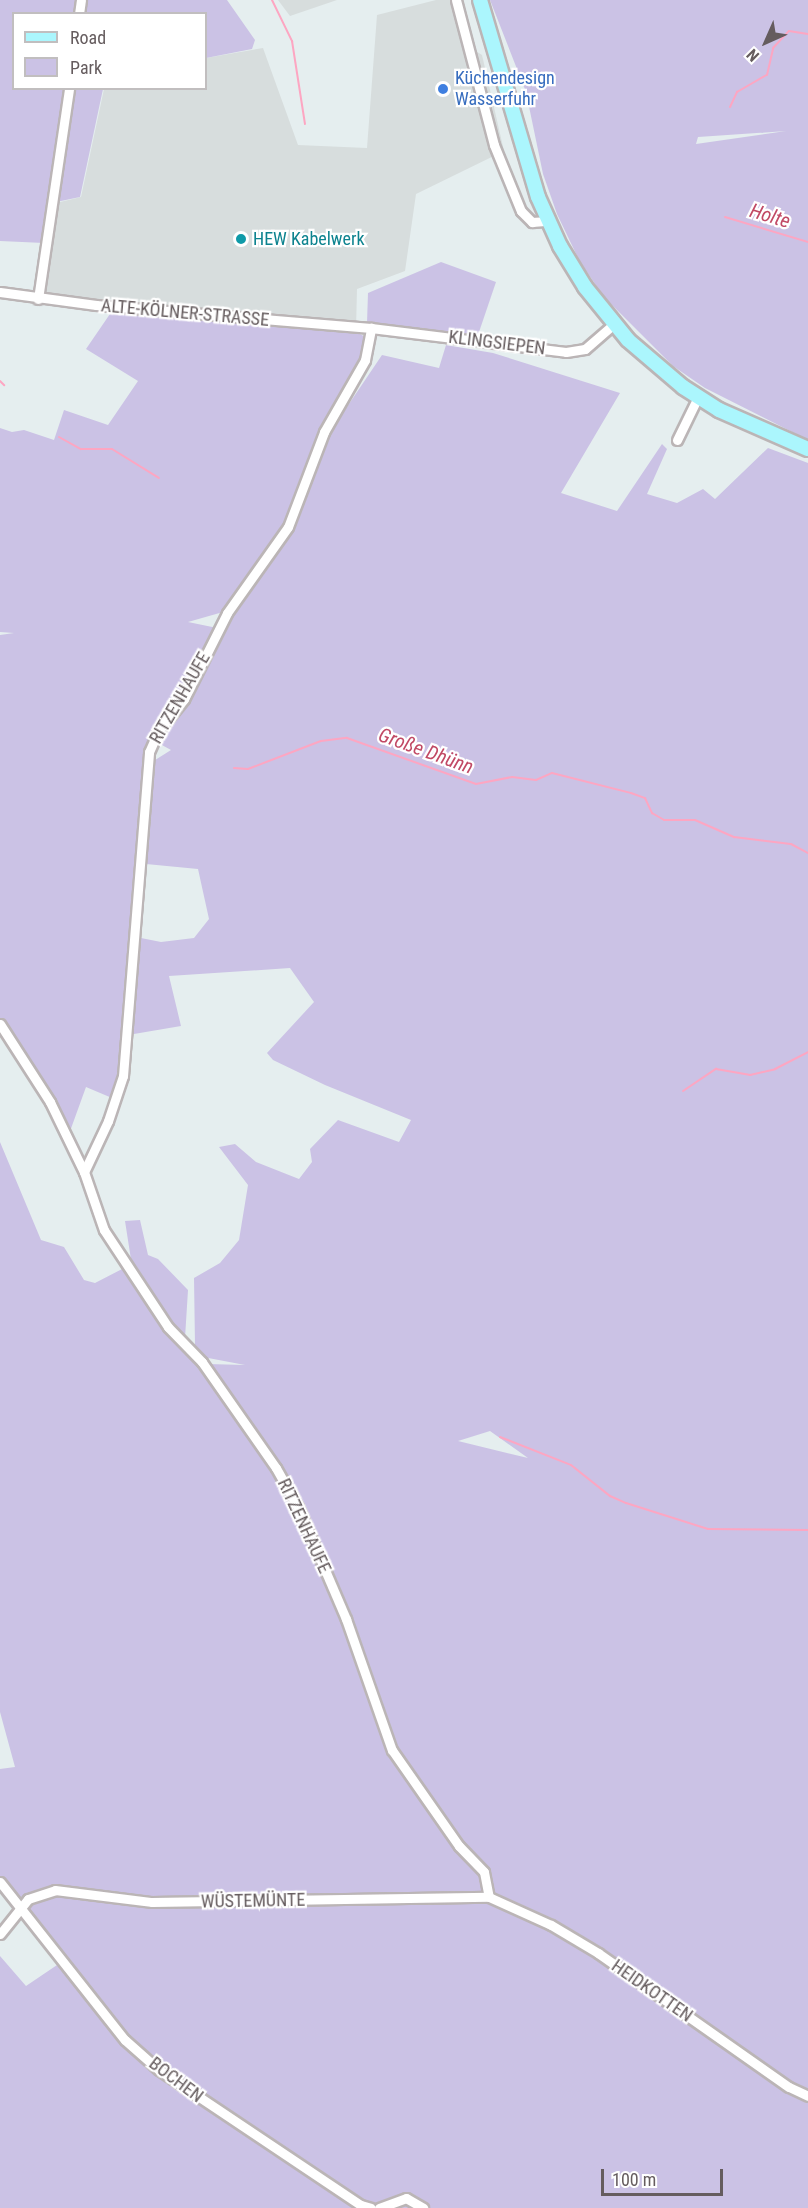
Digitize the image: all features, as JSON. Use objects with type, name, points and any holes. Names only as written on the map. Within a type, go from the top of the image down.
[{"type":"main road","points":[[480,0],[548,221],[572,268],[614,324],[643,354],[698,397],[808,449]]},
{"type":"street","points":[[456,0],[494,145],[521,211],[532,222],[548,221]]},
{"type":"street","points":[[38,299],[69,90]]},
{"type":"street","name":"ALTE-KÖLNER-STRASSE","points":[[0,292],[38,299],[371,328]]},
{"type":"street","name":"KLINGSIEPEN","points":[[371,328],[579,352],[614,324]]},
{"type":"street","name":"RITZENHAUFE","points":[[84,1172],[108,1121],[123,1077],[149,752],[159,730],[184,699],[227,613],[288,527],[324,432],[365,360],[371,328]]},
{"type":"street","points":[[677,440],[698,397]]},
{"type":"street","name":"RITZENHAUFE","points":[[0,1024],[50,1102],[84,1172],[110,1239],[168,1327],[202,1362],[276,1468],[298,1507],[346,1619],[392,1750],[459,1846],[484,1872],[489,1897]]},
{"type":"street","points":[[0,1882],[21,1906]]},
{"type":"street","name":"WÜSTEMÜNTE","points":[[0,1934],[28,1899],[55,1890],[152,1902],[489,1897]]},
{"type":"street","name":"HEIDKOTTEN","points":[[489,1897],[551,1924],[598,1953],[780,2081],[808,2096]]},
{"type":"street","name":"BOCHEN","points":[[21,1906],[119,2033],[159,2070],[361,2205],[371,2208]]},
{"type":"street","points":[[379,2208],[401,2199],[414,2201],[423,2208]]},
{"type":"shaded area","points":[[278,0],[337,0],[290,16]]},
{"type":"shaded area","points":[[436,0],[460,0],[474,50],[482,55],[504,151],[416,194],[405,271],[357,289],[356,330],[38,299],[56,203],[81,197],[104,90],[207,90],[207,58],[263,48],[298,145],[367,148],[377,15]]},
{"type":"green space","points":[[0,0],[77,0],[76,12],[12,12],[12,90],[66,90],[44,243],[0,241]]},
{"type":"green space","points":[[85,0],[227,0],[255,40],[252,49],[207,58],[207,12],[83,12]]},
{"type":"green space","points":[[490,0],[808,0],[808,440],[705,388],[673,366],[603,296],[579,260],[557,214],[543,174],[526,92]],"holes":[[[786,131],[696,144],[698,137]]]},
{"type":"green space","points":[[72,90],[103,90],[80,197],[56,202]]},
{"type":"green space","points":[[441,262],[496,282],[478,335],[367,323],[368,293]]},
{"type":"green space","points":[[112,311],[360,334],[367,338],[361,359],[322,431],[285,525],[223,612],[188,622],[222,629],[228,614],[273,558],[292,530],[330,432],[382,355],[439,368],[446,345],[493,353],[620,393],[561,493],[617,511],[662,444],[667,449],[647,494],[677,503],[703,489],[715,499],[768,448],[808,463],[808,2208],[0,2208],[0,1956],[26,1986],[63,1961],[25,1907],[33,1902],[56,1894],[282,1903],[488,1903],[547,1923],[497,1895],[394,1749],[301,1504],[207,1364],[245,1365],[203,1357],[195,1345],[194,1278],[220,1263],[239,1240],[248,1185],[219,1147],[235,1144],[256,1162],[299,1179],[312,1162],[310,1149],[338,1120],[399,1142],[411,1120],[325,1085],[273,1060],[267,1053],[314,1002],[290,968],[169,976],[181,1026],[128,1035],[136,937],[161,942],[194,938],[209,919],[198,869],[146,864],[152,762],[171,750],[149,738],[120,1074],[112,1098],[86,1087],[69,1134],[23,1050],[0,1029],[0,635],[14,633],[0,632],[0,428],[12,432],[24,430],[54,440],[64,410],[108,425],[138,381],[86,349]],"holes":[[[490,1431],[528,1458],[458,1441]]]},
{"type":"green space","points":[[0,1142],[41,1240],[64,1247],[84,1280],[95,1283],[126,1267],[274,1473],[294,1508],[341,1621],[389,1752],[456,1848],[483,1878],[481,1894],[200,1902],[55,1890],[21,1906],[0,1882],[0,1769],[15,1767],[0,1712]]},
{"type":"green space","points":[[140,1220],[148,1255],[158,1259],[188,1290],[185,1338],[171,1326],[132,1266],[125,1221]]},
{"type":"waterway","points":[[272,0],[292,41],[305,124]]},
{"type":"waterway","points":[[730,107],[737,92],[767,75],[773,48],[789,31],[808,34]]},
{"type":"waterway","name":"Holte","points":[[725,217],[808,242]]},
{"type":"waterway","points":[[0,381],[4,385]]},
{"type":"waterway","points":[[59,437],[81,449],[112,449],[159,478]]},
{"type":"waterway","name":"Große Dhünn","points":[[234,768],[248,769],[321,741],[347,738],[476,784],[512,777],[536,780],[552,773],[645,798],[652,813],[664,820],[695,820],[734,837],[791,844],[808,853]]},
{"type":"waterway","points":[[683,1091],[716,1069],[750,1075],[775,1069],[808,1052]]},
{"type":"waterway","points":[[500,1437],[571,1465],[610,1496],[708,1529],[808,1530]]},
{"type":"place","name":"Küchendesign Wasserfuhr","points":[[443,89]]},
{"type":"place","name":"HEW Kabelwerk","points":[[241,239]]}]
